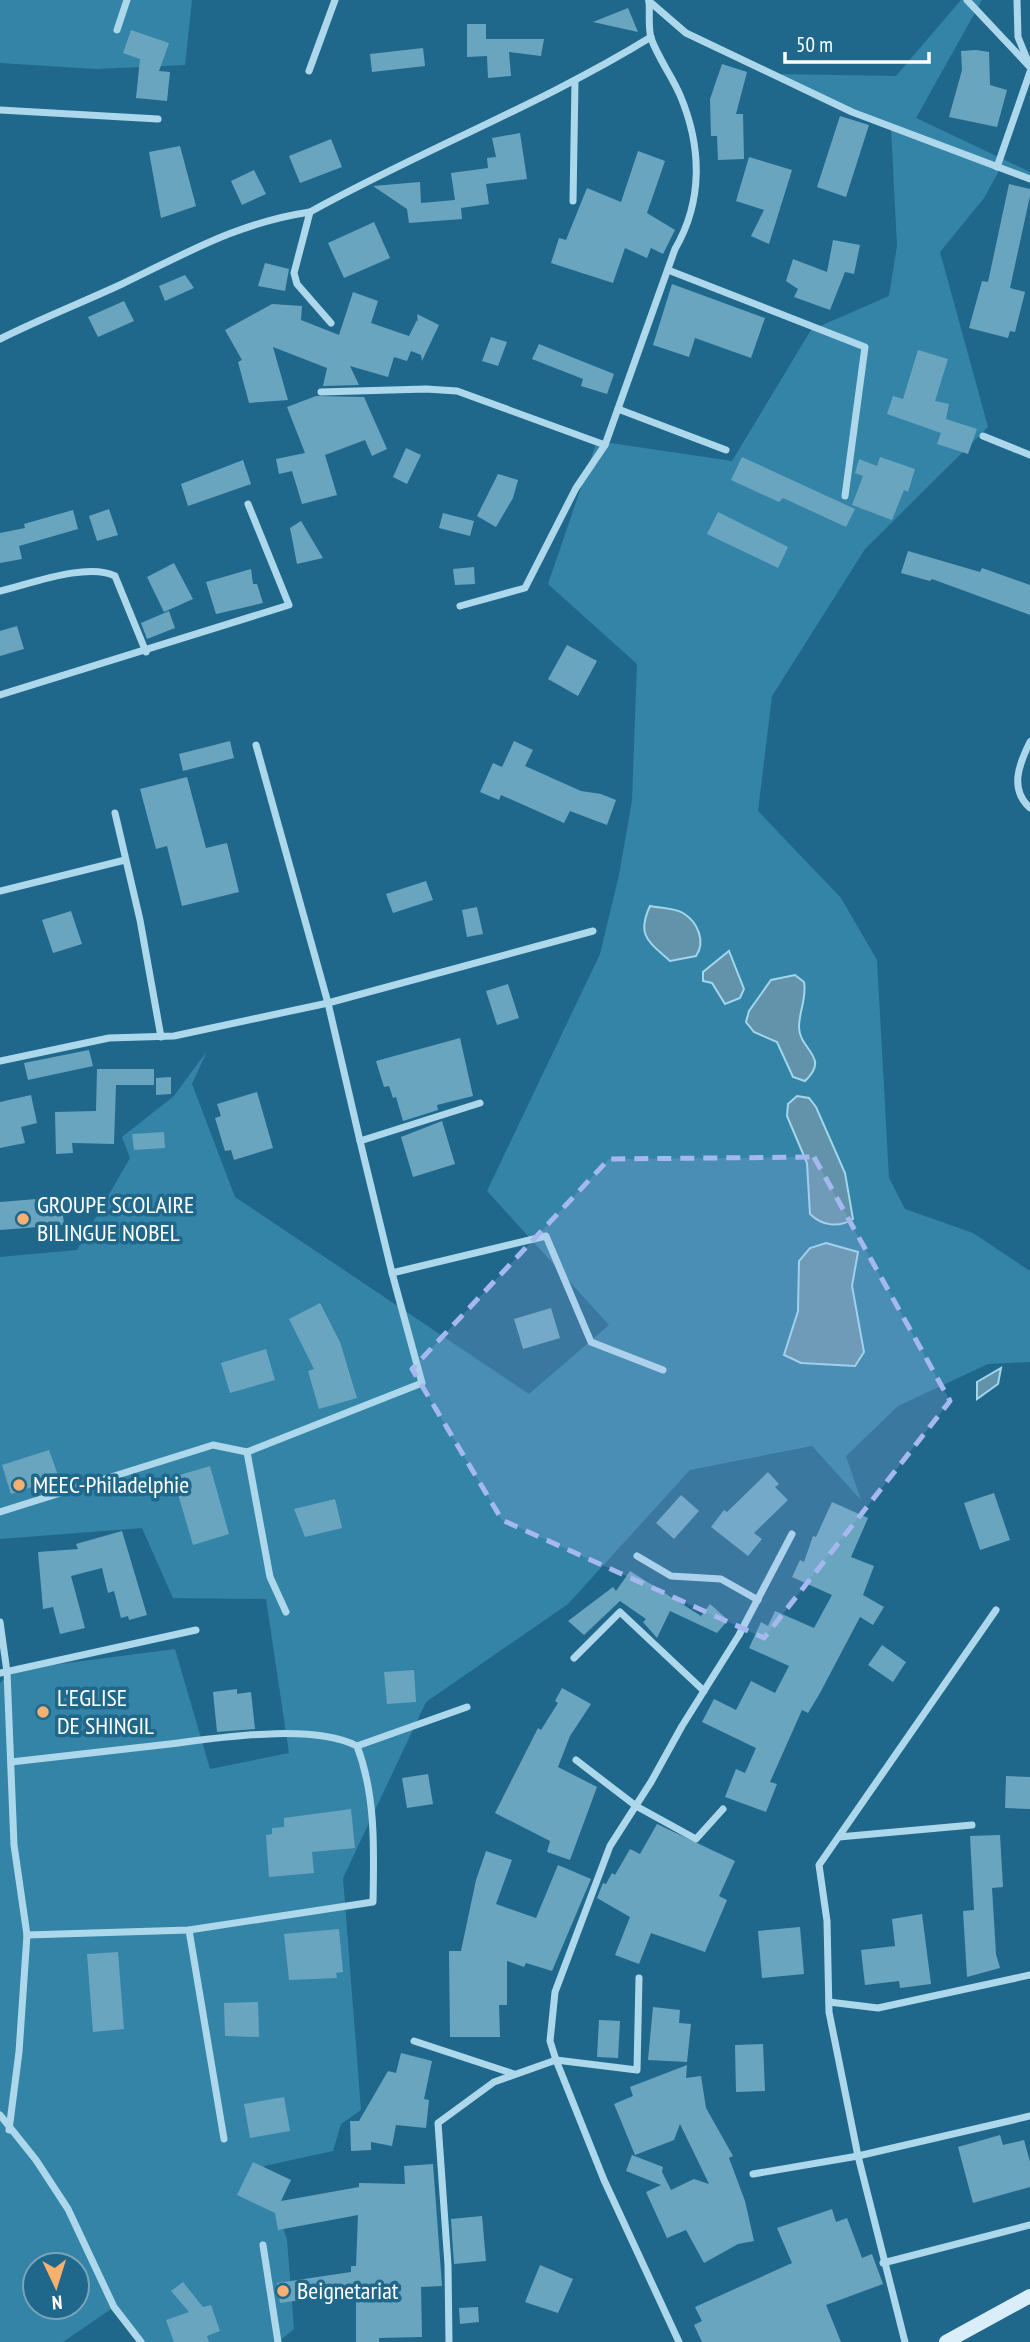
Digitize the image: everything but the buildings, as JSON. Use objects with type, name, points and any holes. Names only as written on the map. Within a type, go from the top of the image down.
[{"type":"street","points":[[117,30],[127,0]]},
{"type":"street","points":[[309,71],[335,0]]},
{"type":"street","points":[[460,606],[524,588],[576,488],[605,445],[668,270],[687,230],[697,197],[696,154],[691,123],[680,94],[651,37],[649,0]]},
{"type":"street","points":[[649,0],[686,33],[771,74],[852,112],[1030,179]]},
{"type":"street","points":[[967,0],[1030,68]]},
{"type":"street","points":[[997,167],[1030,68],[1018,37],[1017,0]]},
{"type":"street","points":[[0,339],[65,311],[212,239],[268,218],[310,212],[379,174],[575,82],[651,37]]},
{"type":"street","points":[[573,201],[575,82]]},
{"type":"street","points":[[0,110],[158,119]]},
{"type":"street","points":[[310,212],[294,273],[298,284],[331,323]]},
{"type":"street","points":[[668,270],[865,347],[845,496]]},
{"type":"street","points":[[321,393],[426,389],[457,391],[605,445]]},
{"type":"street","points":[[618,409],[726,450]]},
{"type":"street","points":[[983,436],[1030,454]]},
{"type":"street","points":[[0,695],[289,606],[248,504]]},
{"type":"street","points":[[0,591],[53,578],[106,572],[115,576],[146,652]]},
{"type":"street","points":[[1030,742],[1019,763],[1017,779],[1021,799],[1030,808]]},
{"type":"street","points":[[0,1512],[213,1445],[247,1452],[422,1384],[392,1273],[328,1003],[256,745]]},
{"type":"street","points":[[114,813],[140,920],[161,1037]]},
{"type":"street","points":[[0,891],[125,860]]},
{"type":"street","points":[[0,1061],[109,1038],[161,1037],[328,1003],[593,931]]},
{"type":"street","points":[[360,1141],[480,1103]]},
{"type":"street","points":[[392,1273],[546,1236],[591,1342],[663,1370]]},
{"type":"street","points":[[247,1452],[270,1577],[286,1612]]},
{"type":"street","points":[[679,2342],[604,2180],[556,2060],[550,2041],[555,1992],[610,1846],[758,1600],[792,1534]]},
{"type":"street","points":[[637,1556],[671,1576],[721,1579],[758,1600]]},
{"type":"street","points":[[905,2342],[858,2156],[829,2002],[827,1921],[819,1865],[996,1610]]},
{"type":"street","points":[[574,1658],[620,1612],[704,1691]]},
{"type":"street","points":[[0,1622],[11,1762],[14,1845],[27,1935],[19,2052],[9,2130]]},
{"type":"street","points":[[4,1672],[196,1630]]},
{"type":"street","points":[[11,1762],[249,1735],[318,1735],[357,1746],[467,1707]]},
{"type":"street","points":[[27,1935],[189,1930],[373,1902],[371,1808],[366,1769],[357,1746]]},
{"type":"street","points":[[576,1760],[636,1806],[696,1839],[723,1809]]},
{"type":"street","points":[[839,1837],[972,1825]]},
{"type":"street","points":[[189,1930],[224,2139]]},
{"type":"street","points":[[829,2002],[878,2008],[1030,1975]]},
{"type":"street","points":[[449,2342],[449,2265],[438,2123],[494,2082],[556,2060],[636,2070],[639,1978]]},
{"type":"street","points":[[414,2041],[514,2074]]},
{"type":"street","points":[[0,2115],[9,2130],[36,2160],[68,2209],[114,2307],[141,2342]]},
{"type":"street","points":[[753,2174],[858,2156],[1030,2116]]},
{"type":"street","points":[[0,2126],[9,2130]]},
{"type":"street","points":[[883,2263],[1030,2225]]},
{"type":"street","points":[[263,2245],[278,2342]]},
{"type":"street","points":[[946,2342],[1030,2296]]},
{"type":"highlighted area","points":[[814,1157],[950,1401],[764,1638],[502,1520],[412,1369],[609,1159]]},
{"type":"shaded area","points":[[0,0],[192,0],[185,65],[96,69],[0,63]]},
{"type":"shaded area","points":[[961,0],[982,0],[916,118],[1030,172],[1030,180],[1000,169],[984,198],[940,252],[988,427],[865,549],[772,696],[758,811],[841,898],[877,960],[889,1178],[905,1209],[973,1233],[1030,1271],[1030,1362],[988,1364],[898,1406],[846,1456],[861,1500],[812,1446],[690,1470],[568,1604],[426,1702],[343,1878],[361,2110],[341,2124],[333,2151],[264,2166],[287,2240],[294,2329],[278,2342],[141,2342],[114,2307],[63,2342],[0,2342],[0,1683],[14,1670],[175,1649],[210,1769],[289,1753],[266,1599],[173,1598],[142,1528],[0,1539],[0,1257],[77,1250],[130,1158],[122,1137],[174,1096],[207,1051],[192,1084],[235,1197],[529,1394],[609,1325],[487,1191],[600,954],[619,875],[632,801],[637,664],[548,584],[597,441],[732,461],[811,330],[889,296],[897,246],[891,127],[771,74],[896,76]]},
{"type":"shaded area","points":[[650,906],[680,911],[693,922],[700,939],[696,956],[670,961],[651,943],[644,925]]},
{"type":"shaded area","points":[[729,951],[744,989],[740,998],[725,1004],[712,983],[703,981],[703,972]]},
{"type":"shaded area","points":[[795,975],[804,982],[805,988],[799,1021],[800,1035],[815,1059],[812,1073],[805,1081],[793,1077],[777,1042],[754,1032],[746,1022],[749,1011],[771,980]]},
{"type":"shaded area","points":[[797,1096],[809,1098],[816,1107],[845,1173],[853,1219],[848,1222],[836,1225],[825,1223],[810,1214],[807,1163],[787,1116],[788,1104]]},
{"type":"shaded area","points":[[826,1243],[858,1252],[852,1286],[864,1352],[855,1366],[801,1363],[784,1355],[798,1311],[799,1261],[810,1248]]},
{"type":"shaded area","points":[[1001,1368],[998,1384],[977,1399],[977,1382]]},
{"type":"place","name":"GROUPE SCOLAIRE BILINGUE NOBEL","points":[[23,1219]]},
{"type":"place","name":"MEEC-Philadelphie","points":[[19,1485]]},
{"type":"place","name":"L'EGLISE DE SHINGIL","points":[[43,1712]]},
{"type":"place","name":"Beignetariat","points":[[283,2291]]}]
